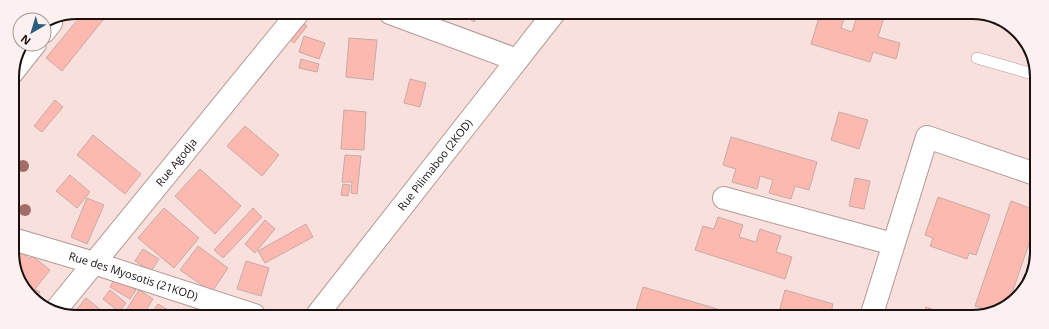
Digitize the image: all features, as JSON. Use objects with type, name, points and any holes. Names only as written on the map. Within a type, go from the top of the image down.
[{"type":"street","name":"Rue Agodja","points":[[58,307],[293,19]]},
{"type":"street","points":[[406,19],[517,60]]},
{"type":"street","name":"Rue Pilimaboo (2KOD)","points":[[321,310],[549,19]]},
{"type":"street","points":[[22,60],[28,52]]},
{"type":"street","points":[[873,310],[927,137],[1030,172]]},
{"type":"street","points":[[724,198],[893,244]]},
{"type":"street","name":"Rue des Myosotis (21KOD)","points":[[19,241],[94,263],[239,310]]},
{"type":"lane","points":[[977,58],[1030,73]]},
{"type":"building","points":[[78,19],[102,19],[103,20],[62,71],[46,58]]},
{"type":"building","points":[[818,19],[844,19],[841,28],[852,32],[856,19],[883,19],[878,37],[900,43],[896,59],[873,52],[870,62],[811,44]]},
{"type":"building","points":[[299,21],[307,26],[294,43],[287,37]]},
{"type":"building","points":[[304,36],[325,43],[319,59],[299,52]]},
{"type":"building","points":[[349,38],[377,40],[373,80],[346,77]]},
{"type":"building","points":[[301,59],[319,64],[317,72],[299,68]]},
{"type":"building","points":[[410,79],[426,83],[420,107],[404,103]]},
{"type":"building","points":[[55,100],[63,107],[42,132],[34,126]]},
{"type":"building","points":[[344,110],[366,112],[364,150],[341,149]]},
{"type":"building","points":[[839,112],[868,120],[859,149],[831,140]]},
{"type":"building","points":[[245,126],[279,155],[262,176],[227,146]]},
{"type":"building","points":[[93,135],[141,174],[125,194],[77,155]]},
{"type":"building","points":[[731,137],[817,162],[809,190],[795,186],[791,199],[769,193],[773,180],[760,176],[757,189],[732,182],[736,169],[723,165]]},
{"type":"building","points":[[345,155],[361,156],[357,194],[351,193],[352,182],[342,182]]},
{"type":"building","points":[[200,169],[241,206],[215,234],[175,196]]},
{"type":"building","points":[[70,175],[90,192],[77,208],[56,191]]},
{"type":"building","points":[[855,178],[870,181],[864,209],[849,206]]},
{"type":"building","points":[[343,184],[350,185],[348,196],[341,195]]},
{"type":"building","points":[[938,197],[990,215],[976,255],[969,253],[967,259],[930,246],[933,238],[925,235]]},
{"type":"building","points":[[87,198],[104,205],[87,244],[71,237]]},
{"type":"building","points":[[1011,201],[1030,208],[1030,241],[1012,294],[994,306],[984,309],[975,306]]},
{"type":"building","points":[[164,208],[199,238],[174,268],[138,238]]},
{"type":"building","points":[[253,208],[262,217],[223,258],[214,250]]},
{"type":"building","points":[[718,217],[743,225],[739,237],[756,242],[760,229],[781,236],[776,252],[792,257],[785,279],[695,250],[703,226],[714,229]]},
{"type":"building","points":[[265,220],[275,229],[255,253],[245,244]]},
{"type":"building","points":[[306,224],[313,237],[265,263],[258,251]]},
{"type":"building","points":[[198,246],[228,268],[212,292],[180,270]]},
{"type":"building","points":[[143,249],[159,259],[151,271],[135,261]]},
{"type":"building","points":[[19,250],[30,259],[32,256],[50,270],[35,289],[40,292],[38,295],[36,293],[23,274]]},
{"type":"building","points":[[246,261],[269,268],[261,296],[237,289]]},
{"type":"building","points":[[115,278],[136,290],[130,299],[110,287]]},
{"type":"building","points":[[643,287],[721,310],[636,310]]},
{"type":"building","points":[[110,290],[126,303],[121,310],[117,310],[103,299]]},
{"type":"building","points":[[139,290],[153,299],[146,310],[126,310]]},
{"type":"building","points":[[785,290],[833,304],[832,310],[780,310]]},
{"type":"building","points":[[86,298],[101,310],[77,310]]},
{"type":"building","points":[[158,304],[168,310],[154,310]]},
{"type":"building","points":[[926,307],[935,310],[925,310]]}]
